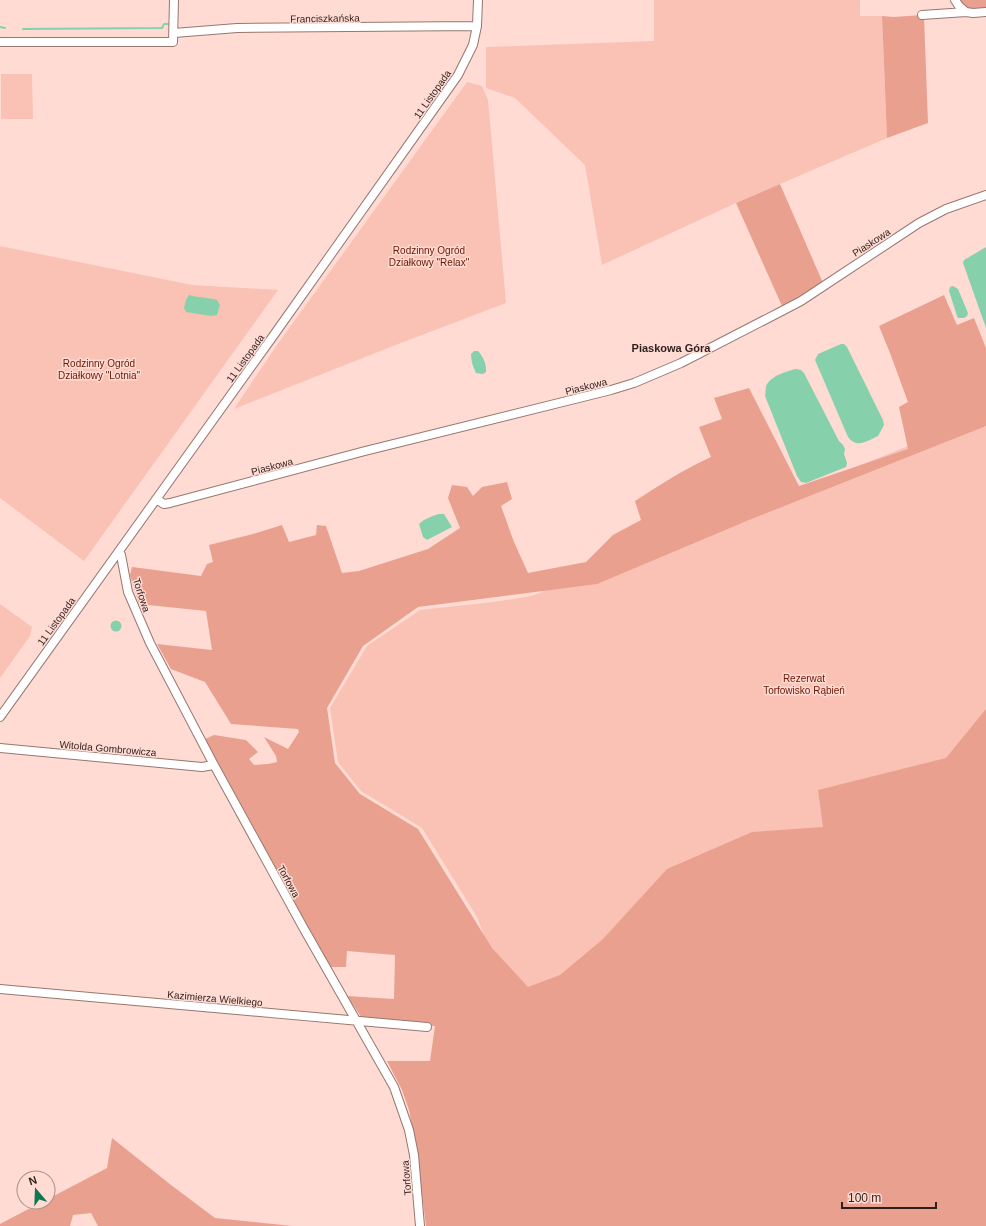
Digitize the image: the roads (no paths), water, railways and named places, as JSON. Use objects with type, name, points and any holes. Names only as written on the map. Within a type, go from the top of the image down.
[{"type":"street","points":[[0,42],[173,42],[174,0]]},
{"type":"street","name":"11 Listopada","points":[[0,717],[458,75],[473,45],[477,26],[478,0]]},
{"type":"street","points":[[955,0],[966,12]]},
{"type":"street","points":[[922,15],[986,12]]},
{"type":"street","name":"Franciszkańska","points":[[174,33],[237,28],[477,26]]},
{"type":"street","name":"Piaskowa","points":[[156,499],[164,504],[170,503],[365,451],[634,383],[681,362],[794,305],[933,215],[986,195]]},
{"type":"street","name":"Torfowa","points":[[119,551],[128,592],[150,643],[214,766],[304,929],[394,1087],[409,1130],[416,1171],[420,1226]]},
{"type":"street","name":"Witolda Gombrowicza","points":[[0,748],[202,767],[214,766]]},
{"type":"street","name":"Kazimierza Wielkiego","points":[[0,989],[427,1027]]},
{"type":"waterway","points":[[23,29],[162,28],[164,24],[170,24]]},
{"type":"waterway","points":[[0,27],[5,28]]},
{"type":"district","name":"Piaskowa Góra","points":[[671,348]]},
{"type":"park label","name":"Rodzinny Ogród Działkowy \"Relax\"","points":[[429,256]]},
{"type":"park label","name":"Rodzinny Ogród Działkowy \"Lotnia\"","points":[[99,368]]},
{"type":"park label","name":"Rezerwat Torfowisko Rąbień","points":[[804,684]]}]
